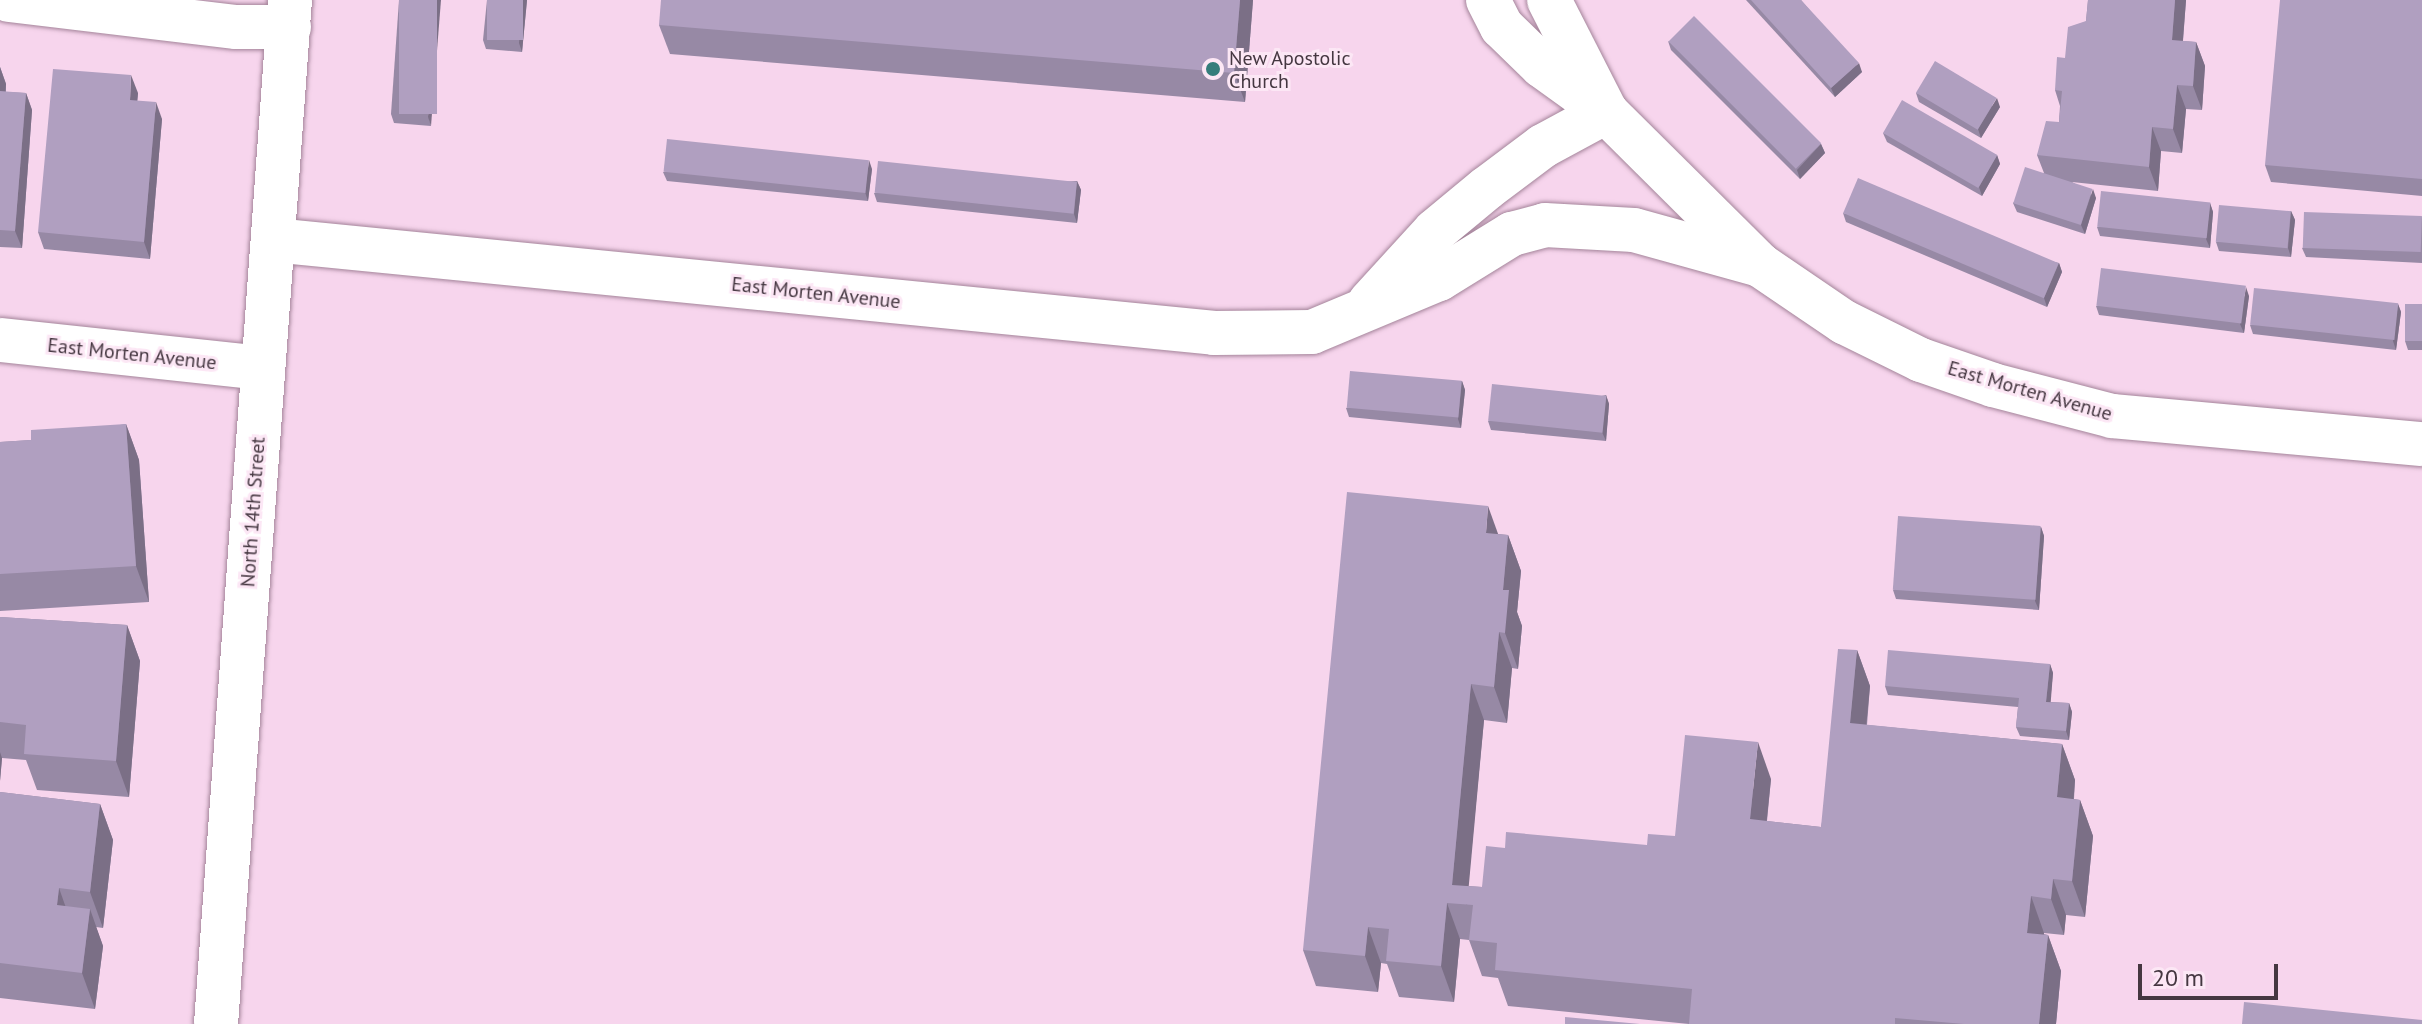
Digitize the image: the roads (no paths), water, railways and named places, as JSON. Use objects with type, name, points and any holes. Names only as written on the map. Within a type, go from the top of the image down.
[{"type":"street","points":[[9,0],[236,27],[290,14]]},
{"type":"street","points":[[1488,0],[1502,27],[1542,66],[1606,112]]},
{"type":"street","points":[[1549,0],[1606,112]]},
{"type":"street","name":"North 14th Street","points":[[216,1024],[290,14]]},
{"type":"street","name":"East Morten Avenue","points":[[1358,316],[1435,231],[1487,188],[1543,146],[1606,112],[1760,265],[1844,322],[1921,360],[2112,416],[2422,444]]},
{"type":"street","name":"East Morten Avenue","points":[[273,240],[1214,333],[1312,332],[1358,316],[1439,279],[1512,234],[1545,225],[1634,230],[1760,265]]},
{"type":"street","name":"East Morten Avenue","points":[[0,340],[263,368]]},
{"type":"place","name":"New Apostolic Church","points":[[1213,69]]}]
